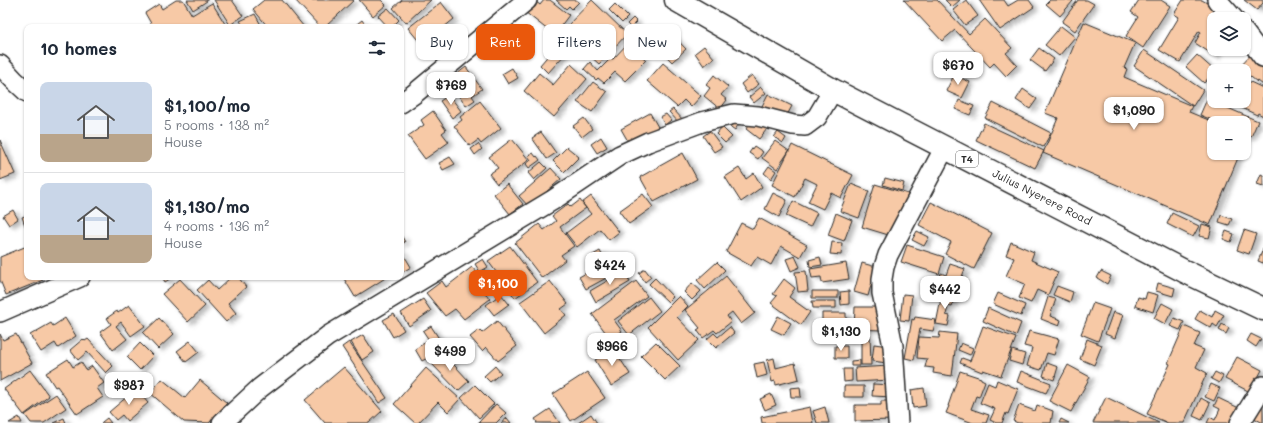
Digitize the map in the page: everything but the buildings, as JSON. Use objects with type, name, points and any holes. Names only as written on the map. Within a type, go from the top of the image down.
[{"type":"highway","name":"Julius Nyerere Road","points":[[676,0],[833,90],[1177,267],[1263,309]]},
{"type":"street","points":[[404,101],[527,0]]},
{"type":"street","points":[[1217,0],[1228,12]]},
{"type":"street","points":[[1251,41],[1263,57]]},
{"type":"street","points":[[0,65],[24,89]]},
{"type":"street","points":[[222,423],[260,388],[328,336],[553,200],[620,155],[648,142],[702,122],[734,114],[758,116],[793,125],[805,126],[817,117],[833,90]]},
{"type":"street","points":[[898,423],[893,346],[882,293],[884,267],[888,255],[945,147]]},
{"type":"street","points":[[0,312],[73,280]]},
{"type":"street","points":[[1240,423],[1263,386]]}]
